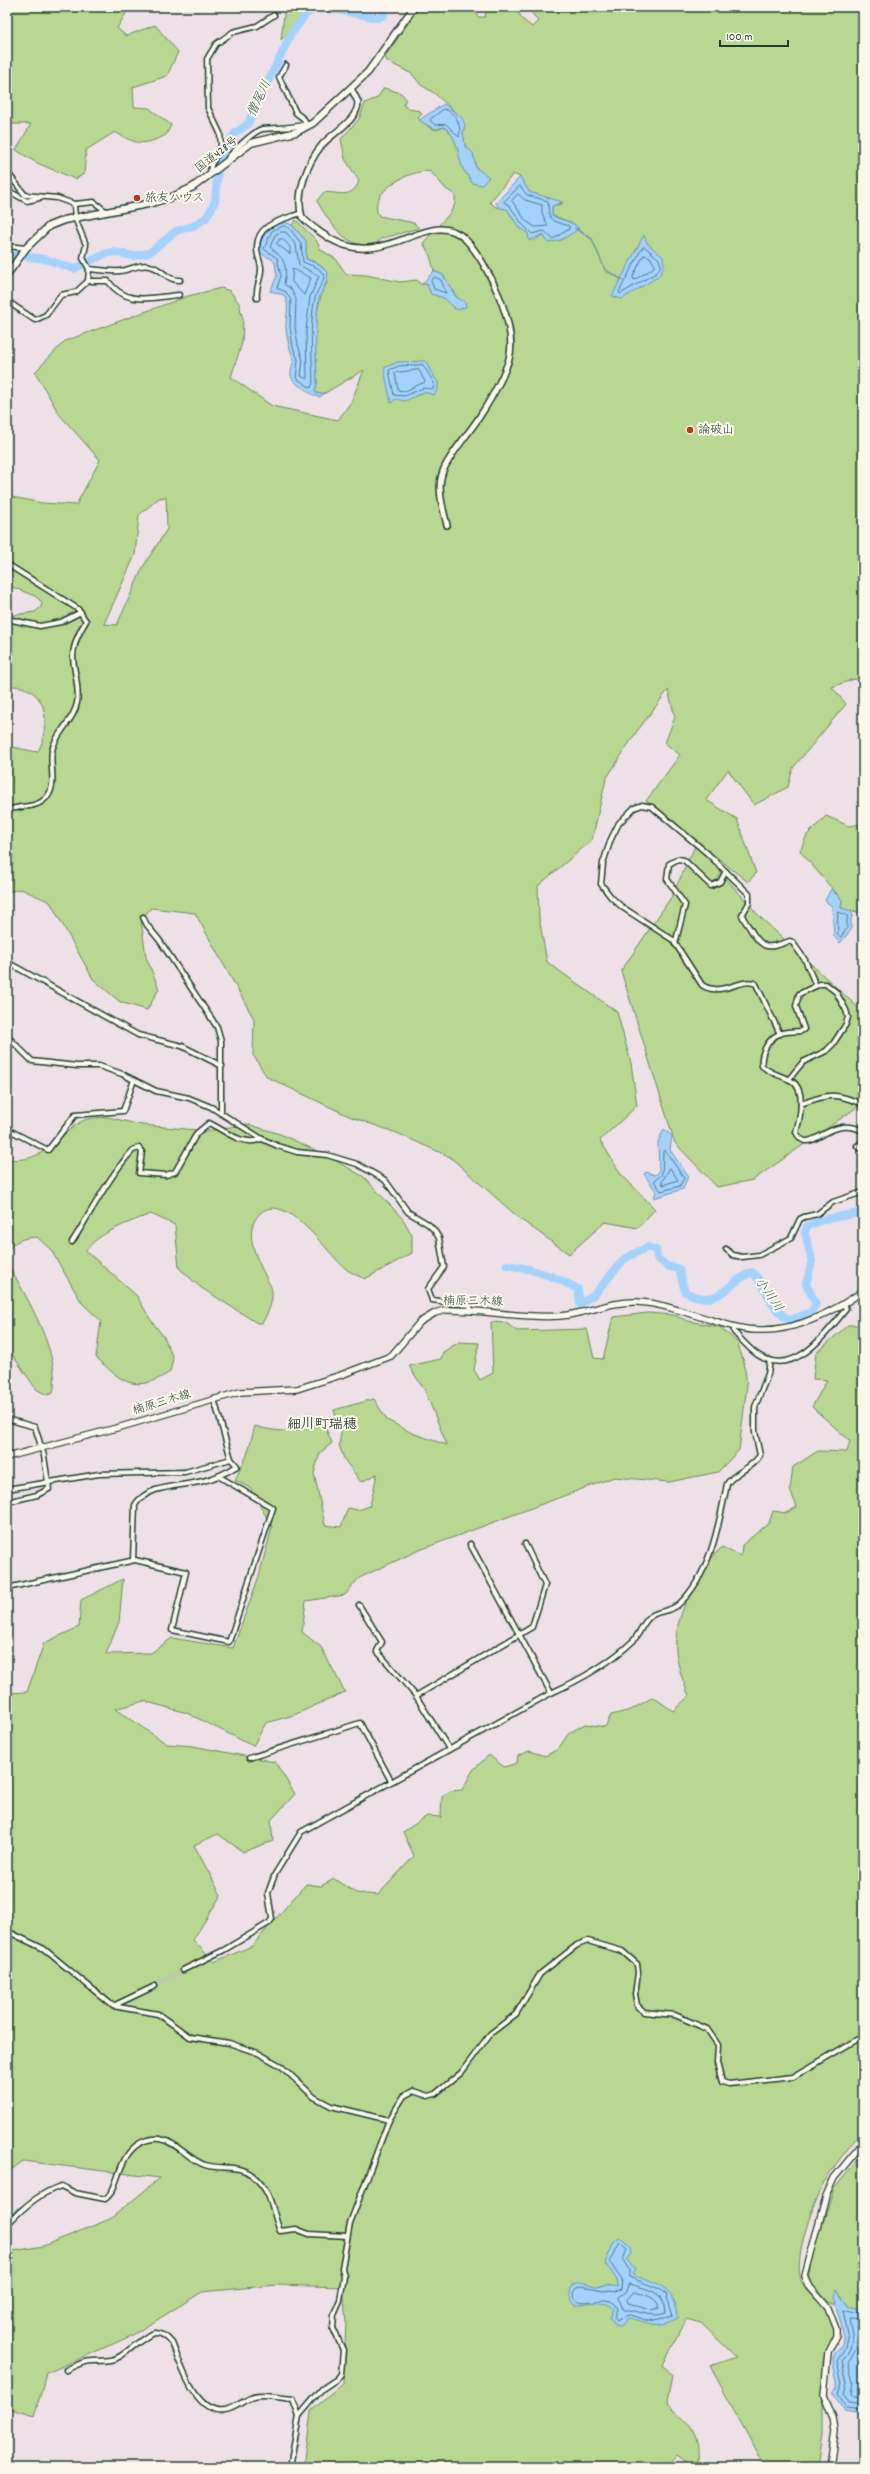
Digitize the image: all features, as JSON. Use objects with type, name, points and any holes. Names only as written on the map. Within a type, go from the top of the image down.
[{"type":"highway","name":"国道428号","points":[[7,275],[16,260],[26,248],[49,226],[75,218],[148,204],[172,197],[193,187],[228,158],[251,143],[296,132],[351,88],[381,55],[414,7]]},
{"type":"main road","name":"楠原三木線","points":[[7,1457],[143,1421],[240,1392],[297,1389],[384,1361],[398,1350],[427,1317],[445,1310],[560,1316],[616,1303],[637,1302],[656,1304],[734,1326],[762,1331],[785,1328],[844,1304],[863,1291]]},
{"type":"main road","points":[[830,2467],[835,2431],[833,2419],[824,2396],[828,2352],[836,2336],[836,2330],[828,2308],[810,2287],[806,2276],[826,2196],[834,2178],[863,2143]]},
{"type":"street","points":[[211,172],[210,165],[221,147],[220,133],[208,108],[207,59],[216,44],[233,32],[257,26],[274,15]]},
{"type":"street","points":[[228,158],[235,148],[260,129],[283,130],[306,125],[304,119],[296,113],[279,77],[286,65]]},
{"type":"street","points":[[351,88],[358,102],[356,112],[317,152],[302,187],[300,201],[301,213],[306,221],[333,241],[357,249],[384,247],[435,228],[452,229],[471,244],[494,284],[505,316],[510,337],[509,359],[480,416],[442,473],[442,503],[446,524]]},
{"type":"street","points":[[7,172],[22,193],[40,198]]},
{"type":"street","points":[[7,190],[28,201],[40,198],[57,198],[74,204],[94,202],[107,212]]},
{"type":"street","points":[[74,204],[75,218],[86,245],[84,258],[89,269],[88,281]]},
{"type":"street","points":[[257,298],[261,267],[257,254],[258,240],[265,228],[271,224],[301,213]]},
{"type":"street","points":[[7,246],[26,248]]},
{"type":"street","points":[[89,269],[119,271],[137,265],[150,265],[156,267],[170,279],[180,280]]},
{"type":"street","points":[[7,301],[31,317],[39,319],[46,315],[58,297],[76,292],[88,281],[108,281],[122,296],[133,299],[179,296]]},
{"type":"street","points":[[7,564],[81,612],[86,620],[75,644],[73,654],[78,701],[75,712],[52,748],[51,790],[40,803],[7,811]]},
{"type":"street","points":[[7,619],[40,626],[60,622],[81,612]]},
{"type":"street","points":[[780,1034],[756,984],[750,982],[729,988],[708,989],[702,985],[675,944],[622,907],[611,897],[601,884],[601,871],[605,857],[611,839],[620,823],[634,808],[642,805],[652,807],[726,871],[749,894],[749,903],[742,915],[757,940],[762,945],[768,947],[790,941],[793,943],[805,960],[816,986]]},
{"type":"street","points":[[675,944],[685,905],[667,879],[669,864],[678,859],[684,860],[711,886],[720,882],[726,871]]},
{"type":"street","points":[[143,917],[146,926],[160,941],[217,1027],[221,1041],[221,1113]]},
{"type":"street","points":[[7,962],[138,1035],[182,1046],[222,1066]]},
{"type":"street","points":[[789,1079],[803,1062],[826,1050],[833,1044],[846,1024],[846,1010],[833,988],[826,984],[816,986],[803,992],[797,998],[796,1006],[804,1029],[801,1031],[780,1034],[770,1041],[763,1052],[762,1066],[778,1076],[789,1079],[798,1089],[801,1104],[800,1118],[796,1132],[805,1141],[836,1128],[847,1127],[863,1131]]},
{"type":"street","points":[[7,1036],[32,1061],[70,1066],[99,1066],[134,1080],[156,1091],[189,1098],[221,1113],[262,1139],[298,1152],[346,1160],[385,1180],[408,1212],[428,1224],[439,1238],[444,1267],[428,1289],[432,1300],[470,1305],[471,1311]]},
{"type":"street","points":[[7,1129],[48,1150],[75,1115],[123,1111],[134,1080]]},
{"type":"street","points":[[801,1104],[834,1095],[863,1104]]},
{"type":"street","points":[[72,1242],[96,1207],[108,1182],[133,1150],[139,1148],[142,1152],[139,1173],[166,1174],[175,1172],[197,1133],[209,1123],[240,1140],[254,1143],[262,1139]]},
{"type":"street","points":[[863,1142],[857,1146],[863,1150]]},
{"type":"street","points":[[726,1249],[733,1255],[742,1257],[759,1255],[791,1238],[800,1219],[818,1214],[833,1202],[863,1192]]},
{"type":"street","points":[[734,1326],[734,1332],[758,1355],[770,1360],[787,1361],[807,1352],[846,1308],[844,1304]]},
{"type":"street","points":[[183,1970],[224,1950],[269,1923],[272,1919],[268,1893],[275,1874],[301,1832],[551,1692],[581,1680],[634,1640],[651,1616],[670,1611],[679,1604],[691,1590],[711,1551],[718,1532],[727,1484],[731,1478],[757,1461],[760,1455],[755,1432],[756,1407],[768,1374],[770,1360]]},
{"type":"street","points":[[132,1560],[135,1506],[140,1498],[161,1489],[218,1476],[237,1466],[231,1459],[214,1399]]},
{"type":"street","points":[[7,1419],[35,1427],[42,1448],[49,1481],[49,1489],[46,1492],[7,1502]]},
{"type":"street","points":[[7,1489],[99,1474],[184,1472],[231,1459]]},
{"type":"street","points":[[7,1588],[132,1560],[186,1572],[172,1630],[229,1642],[272,1508],[218,1476]]},
{"type":"street","points":[[470,1544],[551,1692]]},
{"type":"street","points":[[416,1696],[532,1627],[545,1585],[525,1544]]},
{"type":"street","points":[[359,1605],[382,1642],[377,1651],[416,1696],[448,1749]]},
{"type":"street","points":[[249,1758],[360,1723],[391,1781]]},
{"type":"street","points":[[7,1930],[44,1949],[113,2006],[158,2014],[190,2037],[229,2044],[258,2053],[281,2066],[314,2097],[331,2106],[389,2120]]},
{"type":"street","points":[[290,2467],[299,2416],[322,2389],[337,2379],[340,2374],[343,2350],[333,2328],[334,2314],[340,2300],[344,2277],[342,2268],[347,2236],[360,2194],[389,2120],[404,2096],[413,2092],[428,2096],[435,2094],[461,2073],[490,2034],[516,2014],[540,1974],[577,1945],[588,1941],[622,1951],[637,1964],[638,1973],[635,1994],[637,2005],[644,2012],[675,2015],[707,2029],[718,2045],[717,2063],[722,2082],[729,2084],[792,2077],[863,2036]]},
{"type":"street","points":[[113,2006],[154,1986]]},
{"type":"street","points":[[7,2225],[20,2211],[46,2191],[61,2186],[75,2193],[105,2199],[111,2193],[119,2168],[129,2152],[140,2143],[155,2139],[169,2142],[206,2165],[232,2167],[252,2176],[272,2199],[280,2231],[296,2229],[309,2234],[347,2236]]},
{"type":"street","points":[[66,2370],[92,2361],[107,2362],[117,2358],[130,2351],[150,2335],[157,2333],[166,2336],[172,2343],[193,2391],[200,2401],[215,2410],[225,2410],[258,2396],[293,2400],[299,2416]]},
{"type":"green space","points":[[7,7],[130,7],[117,28],[126,36],[155,25],[178,52],[167,76],[133,87],[134,107],[149,108],[171,125],[166,135],[151,141],[135,142],[115,132],[86,150],[84,174],[75,179],[37,163],[16,150],[31,124],[12,124],[7,112]]},
{"type":"green space","points":[[285,7],[363,7],[363,9],[312,10],[281,40]]},
{"type":"green space","points":[[419,7],[474,7],[478,17],[485,17],[487,7],[504,7],[519,13],[522,19],[532,27],[538,21],[528,8],[524,7],[863,7],[863,678],[851,680],[832,687],[846,704],[793,768],[788,787],[754,805],[728,770],[706,800],[737,819],[756,873],[748,882],[646,801],[680,755],[665,743],[675,717],[668,690],[635,734],[606,779],[592,840],[538,886],[539,918],[547,962],[617,1012],[631,1063],[637,1106],[600,1140],[620,1173],[655,1209],[638,1228],[605,1222],[569,1254],[520,1219],[450,1157],[397,1133],[351,1117],[267,1077],[253,1055],[254,1019],[195,913],[151,908],[141,920],[146,957],[159,989],[147,1010],[120,1002],[93,979],[50,902],[21,889],[7,892],[7,746],[37,752],[42,742],[45,722],[42,705],[33,693],[17,686],[7,686],[7,616],[35,612],[41,607],[42,602],[35,596],[7,585],[7,496],[42,503],[76,505],[100,460],[59,414],[35,372],[65,341],[188,296],[221,288],[230,291],[239,303],[243,320],[242,343],[231,377],[272,406],[338,420],[351,402],[364,370],[325,393],[317,394],[315,391],[317,383],[315,344],[316,318],[322,293],[328,281],[315,262],[306,259],[306,241],[292,225],[296,220],[316,240],[321,250],[336,259],[346,274],[366,275],[400,282],[417,280],[420,284],[427,284],[431,294],[452,303],[455,309],[459,301],[443,275],[434,271],[430,255],[423,243],[450,213],[455,204],[455,195],[446,189],[431,172],[413,174],[403,178],[385,191],[379,199],[376,207],[379,216],[414,223],[419,228],[380,239],[377,244],[363,245],[354,243],[335,228],[317,201],[323,193],[348,193],[356,187],[359,181],[345,159],[341,139],[359,119],[365,103],[377,98],[384,88],[401,93],[406,99],[403,105],[409,109],[420,111],[422,114],[418,118],[430,128],[437,130],[444,127],[448,130],[456,145],[462,167],[472,183],[489,178],[476,168],[473,153],[465,146],[463,132],[465,125],[451,108],[434,93],[421,85],[412,74],[387,61],[385,57]],"holes":[[[513,174],[520,177],[529,192],[562,204],[552,206],[552,215],[574,224],[575,230],[561,240],[547,241],[543,234],[534,241],[528,233],[519,228],[507,209],[493,205],[490,202]],[[166,497],[167,529],[143,567],[117,625],[104,624],[135,555],[139,515],[159,498]]]},
{"type":"green space","points":[[826,816],[849,826],[863,824],[863,913],[841,909],[842,900],[800,851],[807,835]]},
{"type":"green space","points":[[696,844],[760,917],[863,1012],[863,1103],[753,1180],[717,1187],[675,1143],[621,971],[672,896]]},
{"type":"green space","points":[[107,1117],[142,1125],[208,1131],[247,1124],[280,1134],[326,1155],[364,1177],[403,1219],[412,1235],[412,1253],[365,1279],[346,1269],[303,1224],[290,1214],[277,1209],[265,1210],[255,1220],[251,1234],[256,1256],[272,1291],[272,1300],[270,1308],[262,1323],[257,1323],[200,1287],[179,1268],[175,1225],[151,1214],[124,1224],[97,1239],[86,1251],[137,1296],[150,1319],[164,1337],[173,1358],[170,1372],[158,1379],[148,1383],[138,1384],[122,1379],[96,1357],[101,1321],[82,1303],[51,1250],[37,1237],[19,1240],[7,1252],[7,1159],[31,1157],[49,1148],[82,1121]]},
{"type":"green space","points":[[7,1263],[32,1308],[47,1344],[52,1362],[54,1378],[53,1393],[47,1395],[36,1389],[7,1347]]},
{"type":"green space","points":[[648,1313],[674,1315],[688,1321],[720,1327],[737,1342],[744,1362],[747,1385],[739,1450],[718,1472],[669,1482],[614,1477],[417,1551],[359,1578],[345,1595],[306,1601],[302,1632],[321,1647],[345,1692],[294,1715],[266,1723],[253,1746],[187,1713],[144,1701],[115,1709],[167,1744],[193,1746],[275,1762],[295,1794],[271,1820],[273,1841],[243,1852],[218,1834],[194,1845],[221,1895],[193,1940],[214,1962],[252,1946],[306,1884],[321,1886],[334,1879],[356,1893],[378,1895],[414,1856],[403,1832],[427,1816],[441,1817],[442,1796],[451,1791],[462,1790],[473,1770],[489,1755],[504,1767],[517,1763],[518,1756],[529,1751],[545,1756],[558,1749],[569,1733],[585,1724],[605,1727],[611,1715],[631,1710],[653,1697],[673,1711],[689,1696],[679,1668],[676,1653],[676,1639],[677,1628],[681,1615],[692,1589],[714,1555],[722,1547],[741,1556],[742,1545],[769,1523],[773,1511],[786,1513],[797,1507],[790,1490],[793,1467],[818,1451],[847,1452],[850,1441],[812,1407],[827,1380],[813,1379],[816,1353],[848,1325],[863,1325],[863,2130],[836,2164],[823,2185],[811,2213],[802,2245],[799,2273],[802,2283],[828,2313],[833,2328],[832,2337],[823,2360],[823,2435],[818,2467],[765,2467],[710,2366],[736,2357],[701,2323],[686,2319],[663,2365],[672,2375],[667,2404],[683,2418],[693,2431],[698,2446],[698,2467],[693,2467],[677,2455],[667,2467],[304,2467],[311,2411],[343,2384],[346,2323],[343,2287],[276,2285],[202,2292],[131,2336],[47,2373],[34,2416],[7,2408],[7,2252],[43,2246],[110,2219],[160,2178],[23,2161],[7,2173],[7,1678],[8,1693],[27,1692],[44,1643],[79,1627],[81,1600],[123,1579],[119,1622],[106,1654],[151,1653],[172,1638],[233,1648],[259,1576],[272,1527],[250,1488],[235,1480],[247,1455],[255,1426],[274,1430],[290,1431],[324,1424],[332,1443],[320,1453],[314,1473],[325,1525],[341,1527],[348,1508],[358,1510],[370,1506],[377,1474],[361,1482],[344,1459],[339,1445],[341,1433],[334,1410],[374,1399],[387,1420],[412,1433],[447,1445],[425,1391],[409,1366],[441,1359],[443,1352],[459,1342],[479,1343],[474,1370],[480,1380],[493,1373],[491,1322],[506,1323],[517,1331],[587,1329],[594,1358],[603,1359],[613,1317]]},
{"type":"green space","points":[[863,2153],[863,2311],[849,2307],[837,2291],[835,2303],[830,2303],[809,2281],[814,2251],[834,2189]]},
{"type":"green space","points":[[863,2443],[863,2467],[855,2467],[861,2459]]},
{"type":"water","points":[[444,104],[462,118],[465,125],[463,132],[465,146],[473,153],[476,168],[489,177],[482,185],[472,183],[463,169],[456,145],[448,130],[444,127],[434,129],[419,120]]},
{"type":"water","points":[[520,177],[529,192],[563,202],[552,206],[552,215],[574,224],[579,229],[561,240],[548,243],[543,234],[529,241],[528,233],[519,228],[507,209],[500,208],[496,203]]},
{"type":"water","points":[[285,222],[292,225],[306,241],[306,259],[320,265],[328,273],[327,280],[319,299],[316,320],[317,383],[315,391],[317,394],[325,393],[320,397],[313,395],[298,385],[291,377],[291,370],[294,360],[286,333],[287,303],[284,295],[270,291],[277,276],[275,263],[260,251],[261,240],[269,227]]},
{"type":"water","points":[[644,235],[647,243],[663,257],[664,267],[659,276],[622,299],[612,296]]},
{"type":"water","points":[[434,271],[443,275],[456,297],[465,302],[466,307],[457,310],[444,298],[431,294],[427,284],[422,284]]},
{"type":"water","points":[[426,361],[430,371],[438,382],[438,389],[434,395],[424,392],[405,401],[396,399],[391,403],[384,368],[398,362]]},
{"type":"water","points":[[831,889],[842,900],[841,908],[851,911],[853,916],[851,917],[851,930],[840,943],[834,936],[832,906],[825,901]]},
{"type":"water","points":[[664,1129],[672,1136],[670,1150],[688,1176],[683,1189],[654,1198],[656,1191],[644,1174],[646,1172],[655,1175],[659,1172],[658,1142]]},
{"type":"water","points":[[620,2238],[631,2247],[632,2254],[627,2260],[635,2270],[632,2274],[654,2282],[665,2289],[676,2305],[678,2318],[663,2324],[652,2324],[628,2318],[621,2326],[615,2325],[610,2318],[614,2309],[611,2306],[601,2303],[574,2305],[570,2294],[573,2284],[581,2282],[595,2286],[606,2285],[618,2287],[617,2280],[605,2263],[614,2242]]},
{"type":"water","points":[[836,2290],[849,2307],[863,2311],[863,2414],[845,2411],[832,2392],[837,2388],[833,2361],[834,2356],[842,2346],[843,2338],[843,2331],[836,2305]]},
{"type":"waterway","name":"僧尾川","points":[[7,254],[45,259],[74,269],[105,254],[114,252],[133,256],[149,253],[176,231],[193,226],[206,218],[215,202],[219,158],[236,132],[247,125],[291,34],[307,13],[318,7]]},
{"type":"waterway","name":"僧尾川","points":[[323,7],[378,18],[384,15],[383,7]]},
{"type":"waterway","points":[[575,228],[592,239],[605,270],[623,280]]},
{"type":"waterway","name":"小川川","points":[[507,1265],[544,1274],[569,1284],[578,1289],[580,1304],[595,1294],[624,1259],[647,1247],[656,1250],[657,1258],[667,1266],[679,1269],[685,1292],[697,1297],[707,1298],[722,1293],[752,1272],[762,1284],[773,1305],[778,1311],[791,1320],[811,1312],[816,1304],[806,1284],[812,1261],[805,1233],[807,1226],[822,1220],[863,1212]]},
{"type":"waterway","points":[[7,2221],[17,2209],[25,2205]]},
{"type":"waterway","points":[[857,2467],[863,2460]]},
{"type":"tunnel","points":[[155,1986],[183,1970]]},
{"type":"place","name":"旅友ハウス","points":[[137,198]]},
{"type":"place","name":"論破山","points":[[690,430]]},
{"type":"district","name":"細川町瑞穂","points":[[322,1425]]}]
